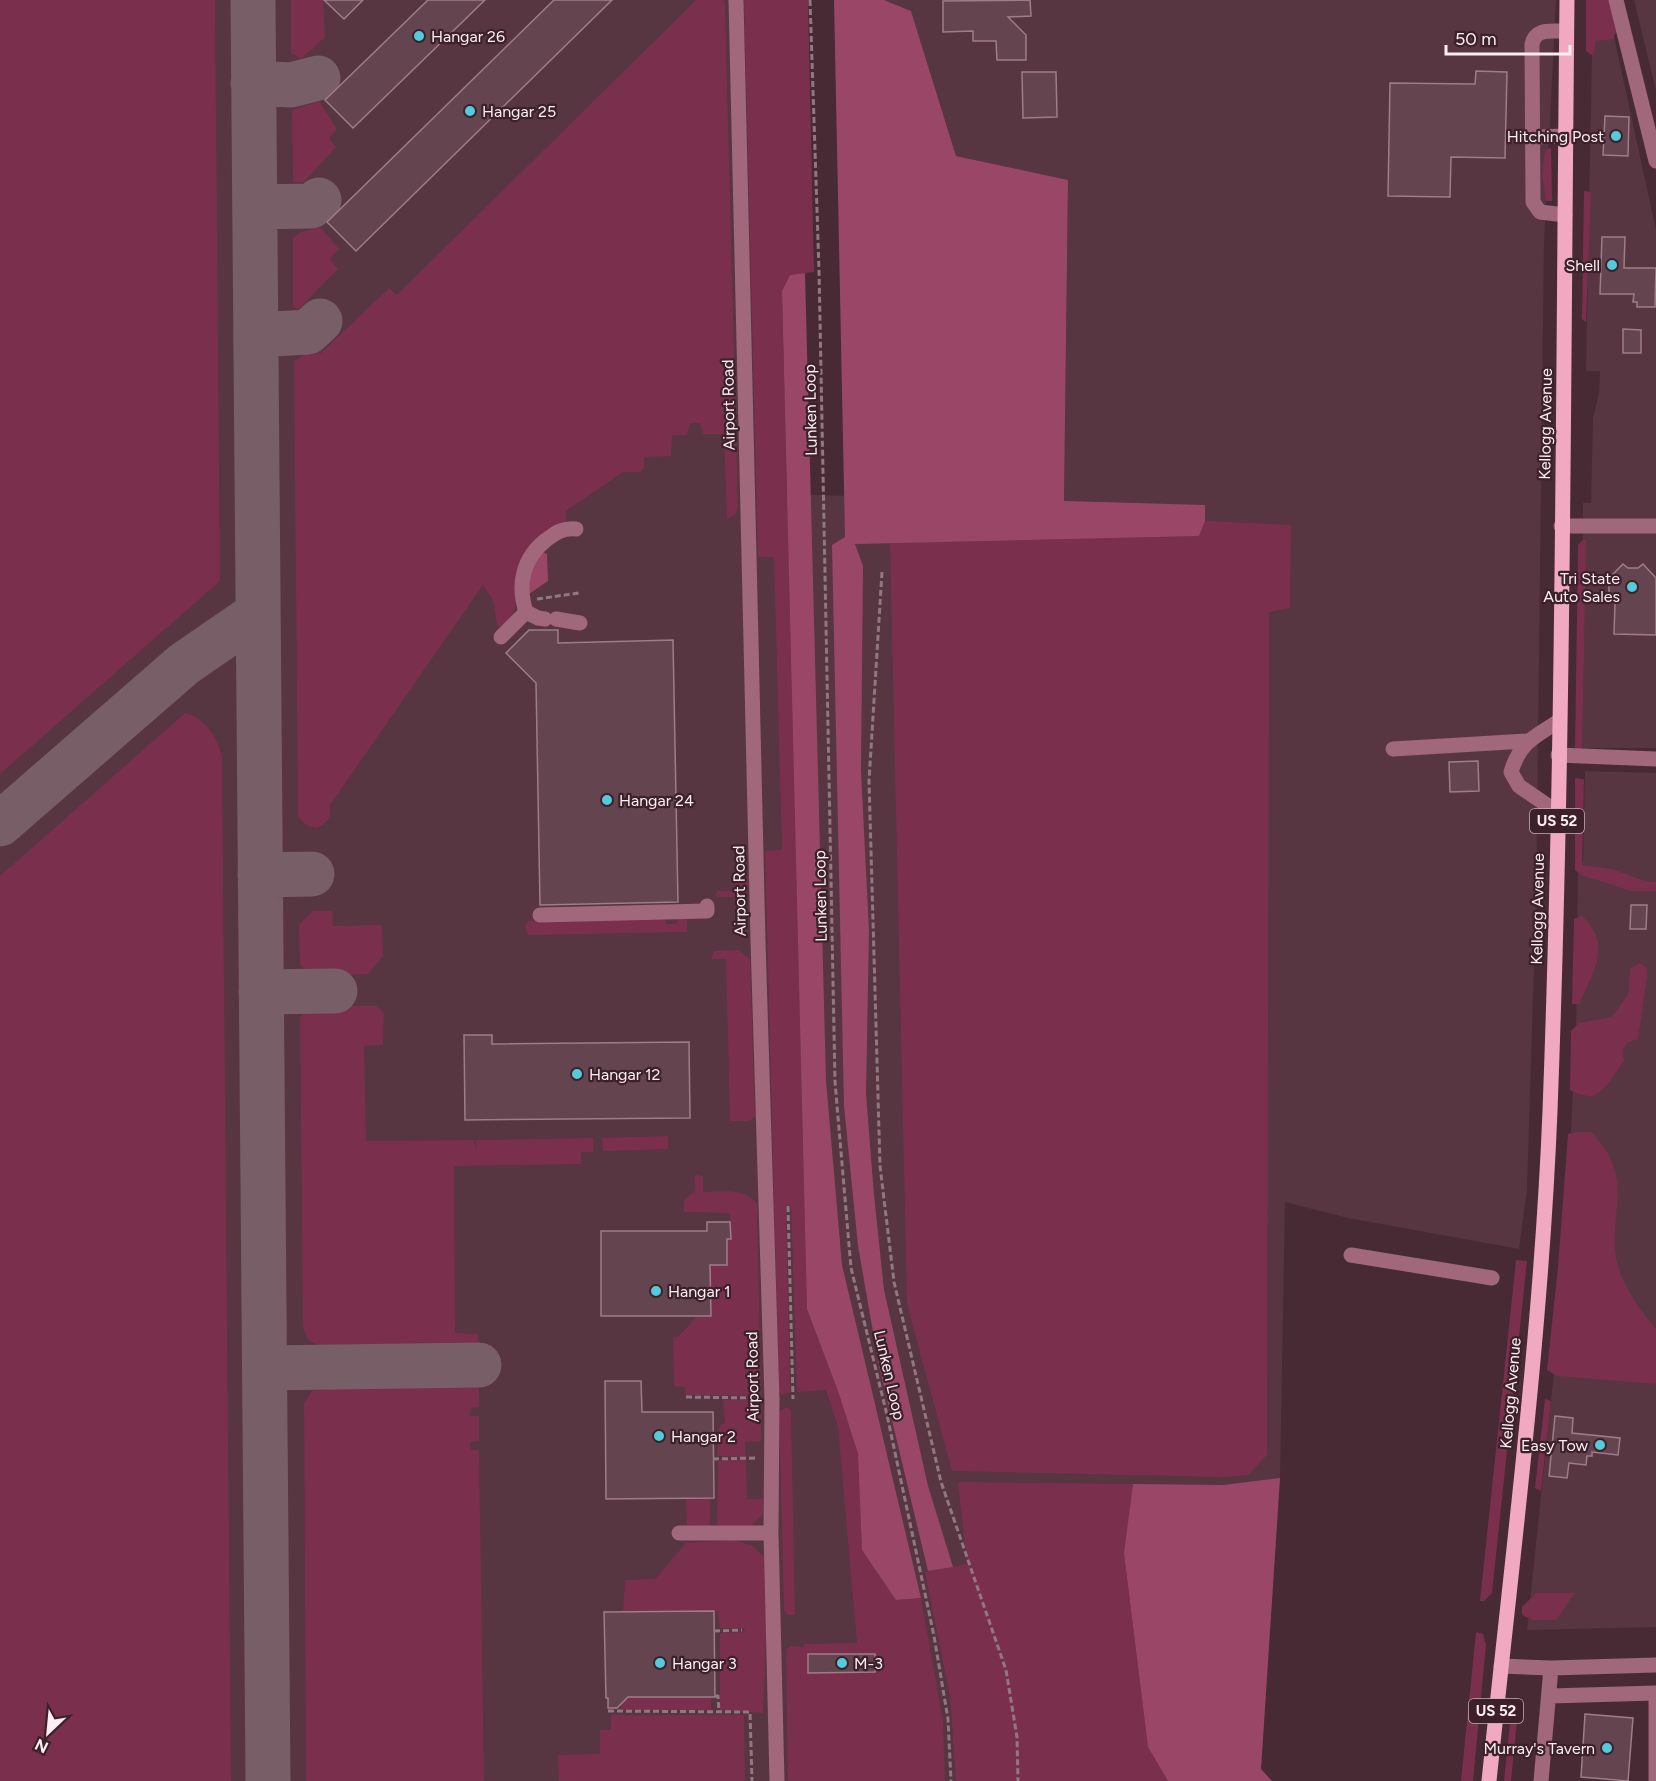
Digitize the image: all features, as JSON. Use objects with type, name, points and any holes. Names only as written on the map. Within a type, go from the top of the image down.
[{"type":"main road","name":"Kellogg Avenue","points":[[1489,1781],[1530,1386],[1549,1126],[1559,721],[1567,0]]},
{"type":"lane","name":"Airport Road","points":[[736,0],[757,925],[772,1400],[771,1533],[777,1781]]},
{"type":"lane","points":[[1616,0],[1656,161]]},
{"type":"lane","points":[[1565,215],[1540,212],[1535,208],[1533,137],[1534,36],[1540,32],[1566,31]]},
{"type":"lane","points":[[1533,137],[1566,136]]},
{"type":"lane","points":[[1561,526],[1656,526]]},
{"type":"lane","points":[[576,530],[565,528],[558,531],[534,549],[527,559],[523,572],[523,603],[526,612],[538,618],[580,623]]},
{"type":"lane","points":[[501,637],[526,612]]},
{"type":"lane","points":[[1557,812],[1519,786],[1511,772],[1516,754],[1527,741],[1559,721]]},
{"type":"lane","points":[[1394,748],[1527,741]]},
{"type":"lane","points":[[1558,755],[1656,759]]},
{"type":"lane","points":[[540,915],[707,911],[707,906]]},
{"type":"lane","points":[[1351,1255],[1492,1278]]},
{"type":"lane","points":[[679,1533],[771,1533]]},
{"type":"lane","points":[[1501,1666],[1551,1668],[1656,1665]]},
{"type":"lane","points":[[1541,1781],[1551,1668]]},
{"type":"lane","points":[[1549,1696],[1656,1693],[1656,1781]]},
{"type":"path","name":"Lunken Loop","points":[[810,0],[819,282],[835,1082],[851,1268],[887,1415],[934,1636],[948,1719],[951,1781]]},
{"type":"path","points":[[882,572],[869,781],[880,1166],[894,1282],[940,1482],[1006,1670],[1017,1737],[1018,1781]]},
{"type":"path","points":[[555,598],[579,593]]},
{"type":"path","points":[[788,1206],[793,1399]]},
{"type":"path","points":[[686,1397],[759,1398]]},
{"type":"path","points":[[713,1459],[747,1458]]},
{"type":"path","points":[[714,1631],[742,1630]]},
{"type":"path","points":[[715,1696],[718,1696],[719,1712]]},
{"type":"path","points":[[608,1712],[750,1712],[752,1781]]},
{"type":"shaded area","points":[[0,0],[764,0],[775,494],[1064,501],[1068,180],[956,156],[911,11],[884,0],[1556,0],[1544,242],[1536,902],[1527,1189],[1519,1249],[1348,1218],[1285,1202],[1280,1478],[1260,1781],[0,1781]]},
{"type":"shaded area","points":[[0,0],[215,0],[220,581],[0,774]]},
{"type":"shaded area","points":[[291,0],[323,0],[325,37],[301,59],[291,53]]},
{"type":"shaded area","points":[[696,0],[724,0],[725,6],[738,507],[735,515],[727,519],[724,434],[703,434],[700,423],[690,423],[687,435],[672,435],[671,456],[644,457],[644,468],[640,472],[623,472],[566,511],[566,520],[528,548],[519,568],[515,609],[504,627],[497,625],[493,600],[483,585],[330,805],[330,816],[324,824],[317,828],[306,825],[298,816],[294,361],[305,354],[321,353],[389,288],[397,295]]},
{"type":"shaded area","points":[[744,0],[808,0],[814,272],[790,275],[782,292],[807,1309],[839,1394],[858,1454],[862,1550],[896,1600],[921,1598],[943,1721],[945,1781],[788,1781],[786,1650],[790,1646],[803,1647],[804,1644],[857,1643],[838,1427],[826,1390],[797,1392],[791,1206],[786,1205],[790,1392],[782,1395],[779,1391],[765,851],[782,850],[774,557],[758,557]]},
{"type":"shaded area","points":[[834,0],[884,0],[911,11],[956,156],[1068,180],[1064,501],[1205,505],[1205,521],[1199,536],[855,544],[863,566],[861,771],[869,931],[866,1094],[884,1290],[928,1486],[953,1567],[928,1571],[879,1366],[858,1246],[844,1106],[832,545],[845,537]]},
{"type":"shaded area","points":[[1586,0],[1609,0],[1616,32],[1613,39],[1596,41],[1593,56],[1586,51]]},
{"type":"shaded area","points":[[1593,0],[1606,0],[1656,230],[1656,748],[1582,748],[1583,503],[1591,503],[1593,418],[1599,393],[1600,371],[1586,371]]},
{"type":"shaded area","points":[[1634,0],[1656,0],[1656,91]]},
{"type":"shaded area","points":[[319,101],[337,129],[329,138],[336,147],[304,182],[293,182],[292,110]]},
{"type":"shaded area","points":[[1551,148],[1552,201],[1546,201],[1542,175],[1545,150]]},
{"type":"shaded area","points":[[1584,191],[1591,192],[1586,322],[1582,319]]},
{"type":"shaded area","points":[[320,227],[339,249],[330,259],[338,269],[299,309],[293,307],[293,238],[301,232]]},
{"type":"shaded area","points":[[805,273],[826,1081],[842,1265],[921,1598],[896,1600],[862,1550],[858,1454],[839,1394],[807,1309],[782,291],[790,275]]},
{"type":"shaded area","points":[[1205,521],[1291,525],[1290,608],[1269,612],[1267,1455],[1248,1475],[1225,1477],[952,1471],[907,1304],[890,543],[1198,536]]},
{"type":"shaded area","points":[[1586,540],[1582,751],[1575,750],[1578,545]]},
{"type":"shaded area","points":[[540,551],[547,554],[548,581],[529,594],[528,579]]},
{"type":"shaded area","points":[[185,713],[204,723],[217,741],[222,755],[231,1781],[0,1781],[0,876]]},
{"type":"shaded area","points":[[1585,771],[1656,773],[1656,1627],[1527,1630],[1562,1295],[1576,1037],[1578,862],[1583,861]]},
{"type":"shaded area","points":[[1575,778],[1584,779],[1582,865],[1612,869],[1648,882],[1656,882],[1656,891],[1631,891],[1581,875],[1575,870]]},
{"type":"shaded area","points":[[749,876],[748,887],[742,897],[717,897],[715,895],[717,891],[734,891],[735,877]]},
{"type":"shaded area","points":[[313,911],[332,911],[333,926],[382,925],[383,956],[368,974],[311,976],[300,965],[299,924]]},
{"type":"shaded area","points":[[1582,916],[1597,937],[1597,959],[1579,1004],[1572,1004],[1574,919]]},
{"type":"shaded area","points":[[665,918],[666,924],[677,924],[677,919],[687,918],[687,932],[528,935],[525,926],[528,921]]},
{"type":"shaded area","points":[[738,950],[750,959],[755,1117],[749,1121],[730,1121],[726,959],[711,959],[714,951]]},
{"type":"shaded area","points":[[1640,963],[1648,969],[1638,1039],[1627,1043],[1623,1050],[1624,1061],[1607,1085],[1593,1097],[1570,1090],[1571,1031],[1579,1023],[1612,1017],[1628,995],[1630,968]]},
{"type":"shaded area","points":[[312,1006],[376,1006],[384,1013],[383,1045],[364,1046],[366,1141],[474,1140],[477,1150],[476,1140],[593,1138],[593,1152],[581,1152],[581,1164],[454,1166],[455,1333],[478,1334],[479,1346],[324,1349],[308,1340],[303,1327],[300,1017]]},
{"type":"shaded area","points":[[1591,1132],[1606,1151],[1614,1168],[1617,1186],[1616,1256],[1628,1289],[1656,1329],[1656,1384],[1557,1376],[1547,1370],[1558,1267],[1568,1134]]},
{"type":"shaded area","points":[[668,1136],[668,1149],[603,1151],[602,1138]]},
{"type":"shaded area","points":[[695,1175],[703,1176],[703,1192],[739,1192],[757,1203],[761,1396],[686,1395],[685,1387],[674,1386],[673,1337],[679,1336],[697,1316],[711,1316],[710,1265],[727,1265],[727,1239],[731,1239],[730,1213],[684,1212],[684,1201],[695,1190]]},
{"type":"shaded area","points":[[1516,1260],[1527,1261],[1492,1593],[1484,1601],[1480,1601]]},
{"type":"shaded area","points":[[479,1383],[479,1407],[471,1408],[470,1416],[479,1416],[479,1441],[470,1442],[471,1450],[479,1450],[484,1781],[306,1781],[304,1403],[312,1391],[325,1385]]},
{"type":"shaded area","points":[[1545,1399],[1551,1401],[1541,1491],[1535,1488]]},
{"type":"shaded area","points":[[723,1400],[761,1400],[761,1441],[745,1442],[745,1457],[717,1456],[719,1428],[725,1422]]},
{"type":"shaded area","points":[[786,1407],[791,1410],[795,1615],[788,1615],[784,1611],[779,1412]]},
{"type":"shaded area","points":[[746,1459],[747,1499],[763,1499],[763,1514],[750,1527],[717,1530],[718,1461]]},
{"type":"shaded area","points":[[1280,1478],[1261,1769],[1272,1781],[1168,1781],[1148,1747],[1124,1553],[1133,1484],[1223,1485]]},
{"type":"shaded area","points":[[958,1482],[1133,1484],[1124,1553],[1148,1747],[1168,1781],[956,1781],[950,1696],[925,1572],[967,1564]]},
{"type":"shaded area","points":[[686,1498],[710,1498],[710,1529],[687,1525]]},
{"type":"shaded area","points":[[735,1540],[753,1546],[764,1557],[766,1641],[763,1713],[720,1710],[720,1633],[744,1632],[745,1628],[720,1628],[718,1611],[623,1612],[625,1580],[655,1579],[686,1543]]},
{"type":"shaded area","points":[[1536,1593],[1575,1593],[1556,1620],[1533,1620],[1522,1615],[1522,1607]]},
{"type":"shaded area","points":[[1476,1632],[1483,1634],[1486,1645],[1473,1781],[1461,1781]]},
{"type":"shaded area","points":[[621,1697],[711,1697],[711,1710],[621,1710]]},
{"type":"shaded area","points":[[611,1715],[744,1715],[745,1781],[559,1781],[558,1755],[600,1754],[600,1730],[611,1730]]},
{"type":"shaded area","points":[[1517,1720],[1511,1781],[1504,1781],[1510,1722]]},
{"type":"building","points":[[324,0],[363,0],[344,19]]},
{"type":"building","name":"Hangar 26","points":[[428,0],[485,0],[353,128],[325,100]]},
{"type":"building","name":"Hangar 25","points":[[554,0],[612,0],[356,251],[327,222]]},
{"type":"building","points":[[1030,0],[1031,16],[1008,17],[1026,35],[1026,60],[997,60],[996,41],[973,41],[973,31],[943,32],[943,1]]},
{"type":"building","points":[[1476,71],[1507,72],[1505,158],[1451,157],[1450,197],[1388,196],[1390,83],[1475,84]]},
{"type":"building","points":[[1022,72],[1056,72],[1057,117],[1023,118]]},
{"type":"building","name":"Hitching Post","points":[[1605,116],[1629,117],[1628,156],[1603,155]]},
{"type":"building","points":[[1602,237],[1625,237],[1624,268],[1656,268],[1655,307],[1637,307],[1637,302],[1633,302],[1634,294],[1600,294]]},
{"type":"building","points":[[1623,329],[1641,330],[1641,353],[1623,353]]},
{"type":"building","name":"Tri State Auto Sales","points":[[1623,564],[1628,568],[1638,568],[1643,564],[1656,578],[1656,635],[1614,634],[1615,603],[1609,597],[1609,578]]},
{"type":"building","name":"Hangar 24","points":[[529,630],[558,630],[558,643],[673,640],[678,902],[540,905],[536,683],[506,653]]},
{"type":"building","points":[[1478,761],[1479,791],[1450,792],[1449,762]]},
{"type":"building","points":[[1631,905],[1647,905],[1646,929],[1630,929]]},
{"type":"building","name":"Hangar 12","points":[[464,1035],[492,1035],[492,1044],[689,1042],[690,1118],[465,1120]]},
{"type":"building","name":"Hangar 1","points":[[707,1222],[730,1222],[731,1239],[727,1239],[727,1265],[710,1265],[711,1316],[601,1316],[601,1231],[707,1231]]},
{"type":"building","name":"Hangar 2","points":[[605,1381],[641,1381],[642,1412],[713,1412],[714,1498],[606,1499]]},
{"type":"building","points":[[1555,1416],[1573,1418],[1572,1433],[1620,1438],[1618,1455],[1592,1452],[1592,1456],[1587,1456],[1586,1465],[1569,1463],[1567,1478],[1549,1476]]},
{"type":"building","name":"Hangar 3","points":[[714,1611],[715,1697],[628,1697],[617,1708],[608,1708],[604,1612]]},
{"type":"building","name":"M-3","points":[[808,1654],[875,1654],[875,1672],[808,1673]]},
{"type":"building","name":"Murray's Tavern","points":[[1585,1714],[1633,1718],[1628,1781],[1581,1777]]},
{"type":"taxiway","points":[[253,0],[268,1781]]},
{"type":"taxiway","points":[[253,83],[291,85],[318,78]]},
{"type":"taxiway","points":[[255,207],[311,206],[319,200]]},
{"type":"taxiway","points":[[256,335],[308,332],[320,321]]},
{"type":"taxiway","points":[[0,824],[184,664],[258,613]]},
{"type":"taxiway","points":[[260,875],[312,874]]},
{"type":"taxiway","points":[[261,992],[335,991]]},
{"type":"taxiway","points":[[265,1368],[479,1365]]},
{"type":"place","name":"Hangar 26","points":[[419,36]]},
{"type":"place","name":"Hangar 25","points":[[470,111]]},
{"type":"place","name":"Hitching Post","points":[[1616,136]]},
{"type":"place","name":"Shell","points":[[1612,265]]},
{"type":"place","name":"Tri State Auto Sales","points":[[1632,587]]},
{"type":"place","name":"Hangar 24","points":[[607,800]]},
{"type":"place","name":"Hangar 12","points":[[577,1074]]},
{"type":"place","name":"Hangar 1","points":[[656,1291]]},
{"type":"place","name":"Hangar 2","points":[[659,1436]]},
{"type":"place","name":"Easy Tow","points":[[1600,1445]]},
{"type":"place","name":"Hangar 3","points":[[660,1663]]},
{"type":"place","name":"M-3","points":[[842,1663]]},
{"type":"place","name":"Murray's Tavern","points":[[1607,1748]]}]
